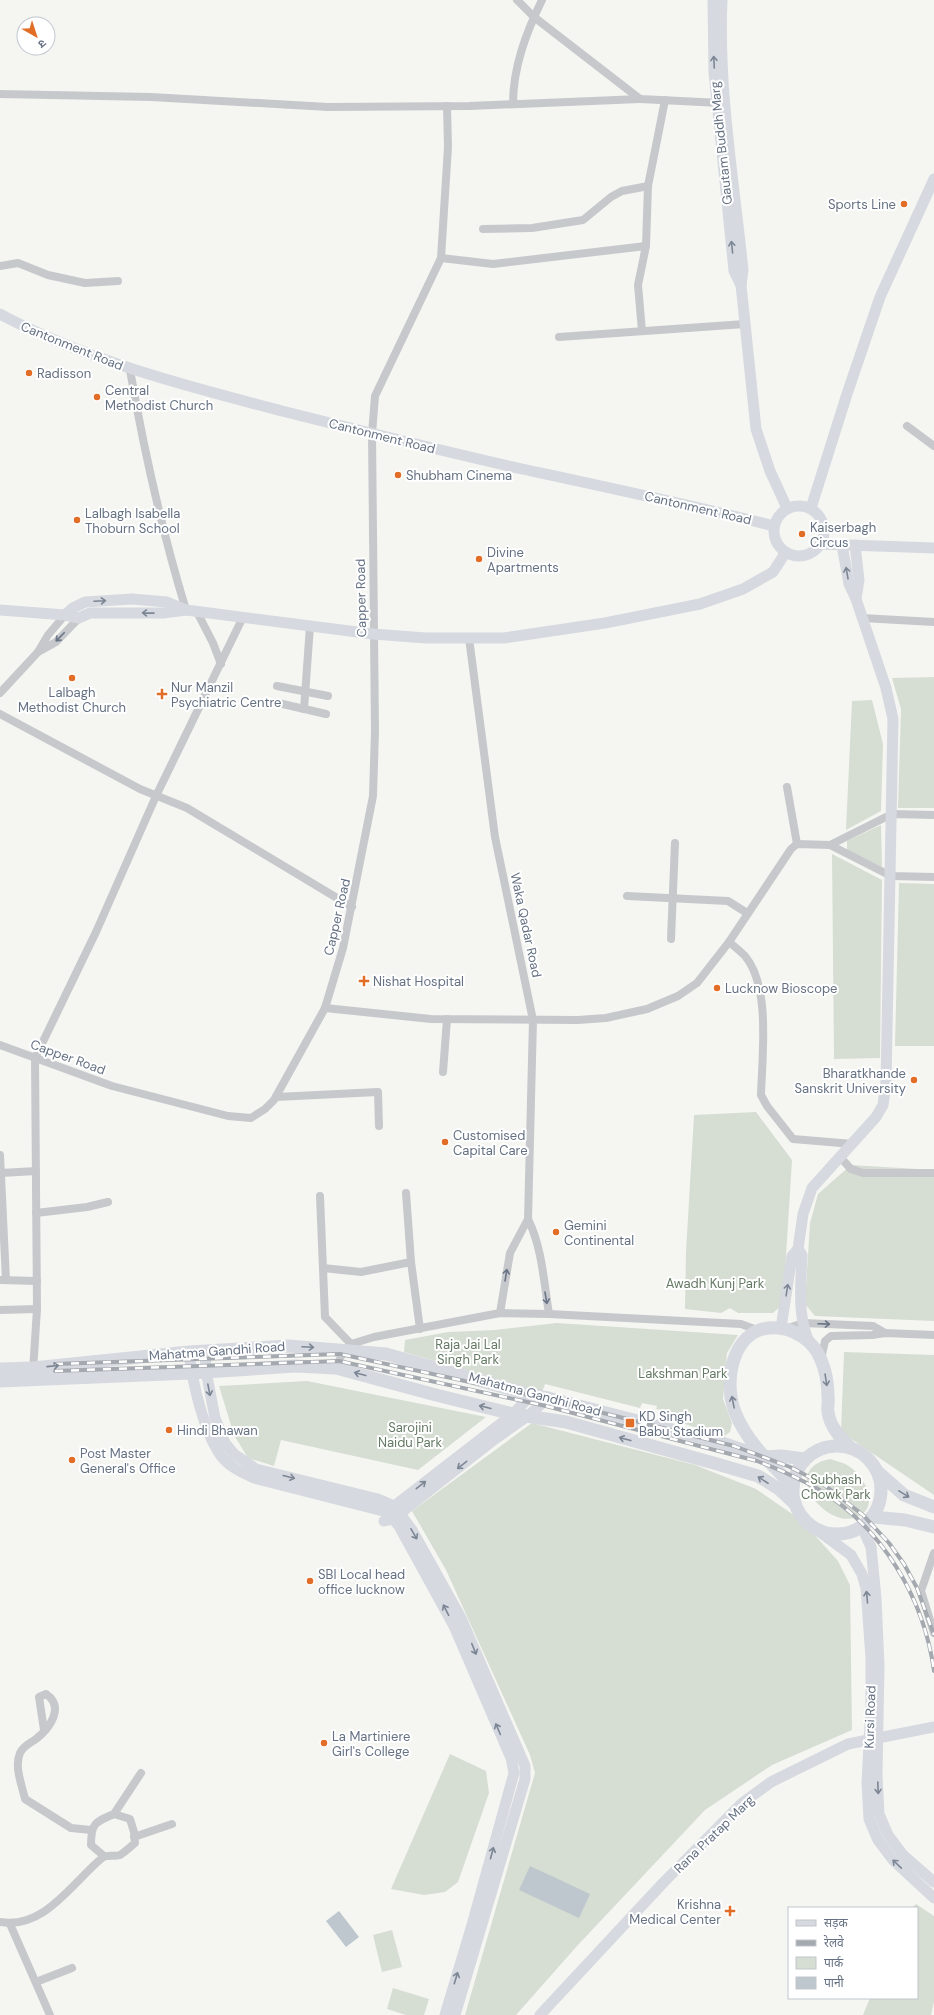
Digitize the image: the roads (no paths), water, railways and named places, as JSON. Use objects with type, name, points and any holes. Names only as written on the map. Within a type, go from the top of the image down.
[{"type":"main road","points":[[793,1486],[764,1457],[744,1429],[735,1412],[730,1387],[730,1372],[734,1358],[741,1343],[757,1330],[770,1327],[784,1329],[798,1334],[809,1342],[821,1359],[828,1396],[828,1412],[835,1432],[850,1447],[867,1457],[879,1473],[904,1495],[934,1507]]},
{"type":"main road","name":"Mahatma Gandhi Road","points":[[0,1381],[33,1374],[189,1352],[289,1346],[348,1347],[399,1357],[531,1395],[548,1398],[731,1446],[764,1457],[781,1456],[805,1460]]},
{"type":"main road","name":"Mahatma Gandhi Road","points":[[0,1369],[33,1374],[191,1373],[295,1366],[336,1368],[513,1414],[529,1415],[566,1422],[758,1476],[779,1490],[794,1503]]},
{"type":"main road","points":[[731,1446],[738,1440],[744,1429]]},
{"type":"main road","points":[[850,1447],[838,1445],[826,1447],[814,1452],[805,1460],[797,1472],[793,1486],[794,1503],[800,1515],[809,1525],[820,1532],[834,1535],[849,1533],[862,1527],[873,1517],[880,1503],[882,1488],[879,1473]]},
{"type":"main road","points":[[873,1517],[905,1520],[934,1528]]},
{"type":"street","points":[[517,0],[534,17],[640,99]]},
{"type":"street","points":[[513,104],[513,87],[519,57],[542,0]]},
{"type":"street","name":"Gautam Buddh Marg","points":[[712,0],[721,103]]},
{"type":"street","points":[[722,0],[721,103],[744,270],[741,285],[756,429],[770,471],[787,508]]},
{"type":"street","points":[[0,94],[151,97],[328,107],[447,106],[640,99],[721,103]]},
{"type":"street","points":[[642,331],[638,286],[646,246],[648,186],[665,100]]},
{"type":"street","points":[[447,106],[448,147],[441,258],[493,264],[646,246]]},
{"type":"street","points":[[811,508],[847,394],[880,297],[934,179]]},
{"type":"street","points":[[483,229],[532,228],[583,220],[611,197],[622,191],[648,186]]},
{"type":"street","name":"Capper Road","points":[[0,1046],[112,1086],[228,1116],[251,1118],[265,1109],[276,1097],[325,1008],[343,948],[373,796],[375,731],[372,434],[375,396],[441,258]]},
{"type":"street","points":[[0,266],[18,264],[48,275],[85,283],[118,281]]},
{"type":"street","name":"Cantonment Road","points":[[0,314],[21,326],[130,370],[372,434],[714,511],[774,526]]},
{"type":"street","points":[[560,337],[745,324]]},
{"type":"street","points":[[130,370],[141,436],[169,555],[192,611],[213,643],[220,664]]},
{"type":"street","points":[[906,426],[934,446]]},
{"type":"street","points":[[799,506],[811,508],[820,516],[824,525],[824,535],[820,544],[814,551],[805,555],[795,556],[786,552],[778,545],[774,535],[774,526],[778,516],[787,508],[799,506]]},
{"type":"street","points":[[820,544],[934,548]]},
{"type":"street","points":[[842,545],[849,584],[856,599],[886,688],[893,719],[886,1083],[883,1105],[876,1117],[812,1188],[803,1214],[798,1249],[792,1256],[784,1329],[803,1323],[872,1326],[885,1333]]},
{"type":"street","points":[[855,545],[859,580],[856,599]]},
{"type":"street","points":[[38,652],[56,642],[79,618],[90,613],[163,613],[192,611],[373,634],[504,638],[605,623],[700,604],[743,589],[773,572],[786,552]]},
{"type":"street","points":[[0,693],[38,652],[48,635],[65,615],[72,608],[85,602],[132,599],[167,602],[192,611]]},
{"type":"street","points":[[0,610],[65,615],[79,618]]},
{"type":"street","points":[[33,1374],[37,1309],[35,1058],[96,932],[156,796],[243,617]]},
{"type":"street","points":[[862,618],[934,622]]},
{"type":"street","points":[[304,709],[310,626]]},
{"type":"street","name":"Waka Qadar Road","points":[[469,638],[495,837],[533,1020],[528,1219],[510,1253],[500,1314]]},
{"type":"street","points":[[277,686],[328,696]]},
{"type":"street","points":[[274,702],[326,714]]},
{"type":"street","points":[[0,714],[140,789],[187,808],[352,906]]},
{"type":"street","points":[[787,787],[797,844]]},
{"type":"street","points":[[830,846],[892,814],[934,814]]},
{"type":"street","points":[[671,939],[675,843]]},
{"type":"street","points":[[325,1008],[447,1019],[578,1020],[606,1018],[647,1009],[678,996],[697,983],[729,942],[791,849],[797,844],[830,846],[891,876],[934,877]]},
{"type":"street","points":[[627,896],[673,897],[728,901],[747,913]]},
{"type":"street","points":[[729,942],[745,957],[755,975],[763,1000],[761,1095],[767,1106],[793,1139],[853,1144]]},
{"type":"street","points":[[443,1072],[447,1019]]},
{"type":"street","points":[[276,1097],[378,1092],[379,1126]]},
{"type":"street","points":[[0,1155],[3,1280],[37,1281]]},
{"type":"street","points":[[840,1157],[851,1169],[863,1173],[934,1173]]},
{"type":"street","points":[[1,1173],[36,1171]]},
{"type":"street","points":[[406,1193],[411,1262],[420,1329]]},
{"type":"street","points":[[320,1196],[325,1317],[348,1347]]},
{"type":"street","points":[[36,1213],[87,1207],[108,1202]]},
{"type":"street","name":"Waka Qadar Road","points":[[528,1219],[533,1228],[538,1249],[549,1314]]},
{"type":"street","points":[[798,1249],[802,1255],[801,1311],[809,1342]]},
{"type":"street","points":[[323,1268],[361,1272],[411,1262]]},
{"type":"street","points":[[0,1310],[37,1309]]},
{"type":"street","points":[[336,1368],[348,1347],[374,1337],[500,1314],[549,1314],[742,1324],[757,1330]]},
{"type":"street","points":[[821,1359],[825,1341],[831,1336],[872,1336],[885,1333],[934,1335]]},
{"type":"street","points":[[204,1351],[206,1371],[215,1418],[224,1443],[234,1454],[256,1469],[378,1499],[412,1530],[461,1618],[525,1766],[525,1779],[455,2015]]},
{"type":"street","points":[[189,1352],[191,1373],[210,1437],[222,1457],[235,1469],[254,1478],[393,1512],[454,1626],[511,1758],[514,1773],[472,1925],[445,2015]]},
{"type":"street","points":[[393,1512],[513,1414],[531,1395]]},
{"type":"street","points":[[393,1512],[529,1415],[548,1398]]},
{"type":"street","name":"Kursi Road","points":[[862,1527],[871,1547],[876,1598],[874,1749],[879,1814],[888,1835],[903,1855],[934,1882]]},
{"type":"street","name":"Kursi Road","points":[[820,1532],[851,1554],[862,1574],[866,1588],[875,1708]]},
{"type":"street","points":[[934,1553],[921,1591],[934,1633]]},
{"type":"street","name":"Rana Pratap Marg","points":[[540,2015],[663,1883],[741,1804],[771,1782],[848,1744],[934,1727]]},
{"type":"street","points":[[44,1730],[36,1739],[27,1744],[20,1753],[17,1764],[25,1799],[71,1828],[91,1830]]},
{"type":"street","name":"Kursi Road","points":[[874,1749],[867,1783],[869,1819],[878,1840],[893,1860],[930,1894]]},
{"type":"street","points":[[104,1856],[91,1845],[91,1830],[97,1821],[114,1814],[141,1773]]},
{"type":"street","points":[[0,1922],[10,1924],[29,1921],[54,1905],[104,1856],[120,1855],[134,1843],[130,1820],[114,1814]]},
{"type":"street","points":[[134,1837],[172,1824]]},
{"type":"street","points":[[10,1924],[50,2015]]},
{"type":"street","points":[[36,1982],[72,1968]]},
{"type":"water","points":[[530,1866],[590,1894],[579,1918],[519,1890]]},
{"type":"water","points":[[339,1911],[359,1937],[346,1947],[326,1921]]},
{"type":"railway","points":[[55,1364],[340,1354],[548,1399],[734,1446],[790,1467],[823,1484],[863,1515],[889,1543],[904,1564],[917,1588],[934,1635]]},
{"type":"railway","points":[[55,1371],[339,1361],[546,1406],[757,1461],[818,1489],[841,1505],[862,1523],[880,1544],[910,1591],[921,1617],[929,1644],[934,1671]]},
{"type":"place","name":"Sports Line","points":[[904,204]]},
{"type":"place","name":"Radisson","points":[[29,373]]},
{"type":"place","name":"Central Methodist Church","points":[[97,397]]},
{"type":"place","name":"Shubham Cinema","points":[[398,475]]},
{"type":"place","name":"Lalbagh Isabella Thoburn School","points":[[77,520]]},
{"type":"place","name":"Kaiserbagh Circus","points":[[802,534]]},
{"type":"place","name":"Divine Apartments","points":[[479,559]]},
{"type":"place","name":"Lalbagh Methodist Church","points":[[72,678]]},
{"type":"place","name":"Nur Manzil Psychiatric Centre","points":[[162,694]]},
{"type":"place","name":"Nishat Hospital","points":[[364,981]]},
{"type":"place","name":"Lucknow Bioscope","points":[[717,988]]},
{"type":"place","name":"Bharatkhande Sanskrit University","points":[[914,1080]]},
{"type":"place","name":"Customised Capital Care","points":[[445,1142]]},
{"type":"place","name":"Gemini Continental","points":[[556,1232]]},
{"type":"place","name":"KD Singh Babu Stadium","points":[[630,1423]]},
{"type":"place","name":"Hindi Bhawan","points":[[169,1430]]},
{"type":"place","name":"Post Master General's Office","points":[[72,1460]]},
{"type":"place","name":"SBI Local head office lucknow","points":[[310,1581]]},
{"type":"place","name":"La Martiniere Girl's College","points":[[324,1743]]},
{"type":"place","name":"Krishna Medical Center","points":[[730,1911]]},
{"type":"park label","name":"Awadh Kunj Park","points":[[715,1283]]},
{"type":"park label","name":"Raja Jai Lal Singh Park","points":[[468,1352]]},
{"type":"park label","name":"Lakshman Park","points":[[683,1373]]},
{"type":"park label","name":"Sarojini Naidu Park","points":[[410,1434]]},
{"type":"park label","name":"Subhash Chowk Park","points":[[836,1486]]}]
